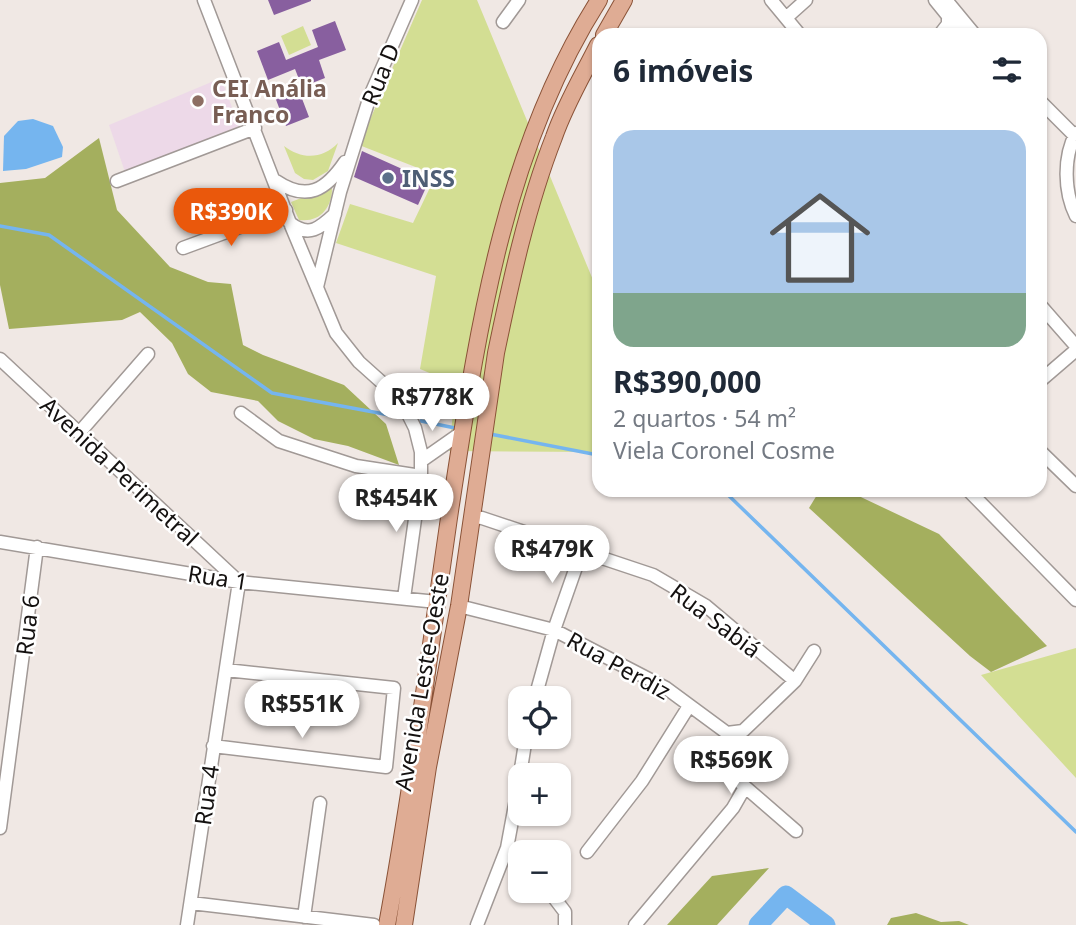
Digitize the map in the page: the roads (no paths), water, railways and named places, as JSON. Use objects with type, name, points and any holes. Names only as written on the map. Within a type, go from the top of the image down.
[{"type":"main road","name":"Avenida Leste-Oeste","points":[[387,925],[461,433],[487,292],[508,208],[557,76],[599,0]]},
{"type":"main road","points":[[608,28],[624,0]]},
{"type":"main road","name":"Avenida Leste-Oeste","points":[[405,925],[428,767],[459,607],[496,353],[523,237],[554,135],[592,58]]},
{"type":"main road","points":[[494,266],[497,275],[502,278],[514,274]]},
{"type":"main road","points":[[487,292],[501,293],[508,298]]},
{"type":"main road","points":[[429,657],[450,659]]},
{"type":"street","points":[[204,0],[290,223],[336,333],[359,362],[388,388],[415,428],[421,452],[421,476],[404,598]]},
{"type":"street","name":"Rua D","points":[[317,287],[352,150],[378,74],[412,0]]},
{"type":"street","points":[[503,22],[519,0]]},
{"type":"street","points":[[771,0],[795,28]]},
{"type":"street","points":[[787,17],[806,0]]},
{"type":"street","points":[[935,0],[956,28]]},
{"type":"street","points":[[946,0],[969,28]]},
{"type":"street","points":[[944,28],[949,19]]},
{"type":"street","points":[[1047,108],[1075,134],[1066,159],[1069,198],[1076,216]]},
{"type":"street","points":[[117,181],[255,128]]},
{"type":"street","name":"Rua D","points":[[276,181],[293,191],[307,192],[324,186],[336,175],[352,150]]},
{"type":"street","points":[[183,248],[286,210]]},
{"type":"street","points":[[290,223],[307,230],[320,228],[335,214]]},
{"type":"street","points":[[1047,313],[1075,345],[1047,374]]},
{"type":"street","points":[[79,433],[148,354]]},
{"type":"street","name":"Avenida Perimetral","points":[[0,359],[239,582]]},
{"type":"street","points":[[242,413],[279,442],[356,466],[421,476]]},
{"type":"street","points":[[421,461],[461,433]]},
{"type":"street","points":[[1047,458],[1076,486]]},
{"type":"street","points":[[975,497],[1076,600]]},
{"type":"street","name":"Rua Sabiá","points":[[472,517],[653,575],[706,606],[795,681]]},
{"type":"street","name":"Rua 1","points":[[0,542],[239,582],[437,602]]},
{"type":"street","name":"Rua 6","points":[[0,828],[37,547]]},
{"type":"street","points":[[538,686],[554,630],[582,551]]},
{"type":"street","name":"Rua 4","points":[[187,925],[239,582]]},
{"type":"street","name":"Rua Perdiz","points":[[459,607],[554,630],[666,688],[727,733]]},
{"type":"street","points":[[796,831],[737,779],[727,763],[727,733],[743,731],[795,681],[814,652]]},
{"type":"street","points":[[213,746],[386,767],[394,688],[226,670]]},
{"type":"street","points":[[587,852],[642,781],[689,706]]},
{"type":"street","points":[[635,925],[733,808],[745,787]]},
{"type":"street","points":[[304,917],[320,803]]},
{"type":"street","points":[[477,925],[508,848]]},
{"type":"street","points":[[191,903],[374,925]]},
{"type":"street","points":[[558,903],[565,912],[565,925]]},
{"type":"water","points":[[33,119],[53,126],[63,147],[62,157],[26,169],[3,171],[4,136],[18,121]]},
{"type":"waterway","points":[[0,226],[49,235],[272,393],[400,417]]},
{"type":"waterway","points":[[421,421],[455,428]]},
{"type":"waterway","points":[[490,434],[592,454]]},
{"type":"waterway","points":[[730,497],[1076,832]]},
{"type":"waterway","points":[[758,925],[786,895],[826,925]]},
{"type":"place","name":"CEI Anália Franco","points":[[198,101]]},
{"type":"place","name":"INSS","points":[[388,178]]}]
